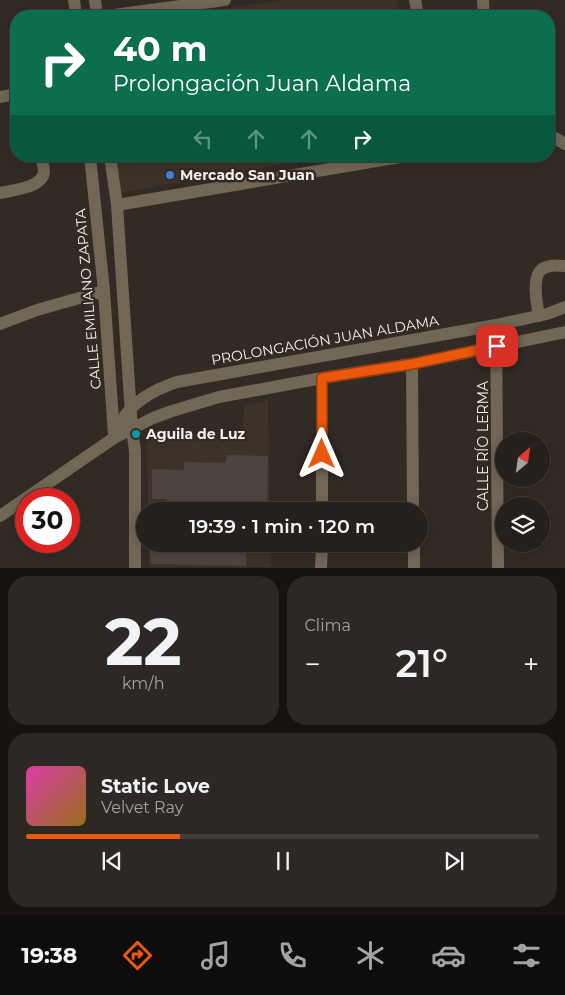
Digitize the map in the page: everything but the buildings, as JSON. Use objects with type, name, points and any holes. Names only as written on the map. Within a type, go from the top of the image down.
[{"type":"street","points":[[151,10],[225,0]]},
{"type":"street","points":[[0,193],[37,183],[41,180],[44,173],[42,162]]},
{"type":"street","name":"CALLE EMILIANO ZAPATA","points":[[91,162],[104,291],[114,438]]},
{"type":"street","points":[[111,162],[117,205],[135,451],[135,568]]},
{"type":"street","points":[[117,205],[371,162]]},
{"type":"street","points":[[539,316],[536,291],[538,273],[542,269],[553,265],[565,266]]},
{"type":"street","points":[[0,324],[37,310],[104,291]]},
{"type":"street","name":"PROLONGACIÓN JUAN ALDAMA","points":[[114,438],[122,420],[132,407],[162,387],[177,382],[496,325],[539,316],[565,307]]},
{"type":"street","name":"CALLE RÍO LERMA","points":[[496,325],[498,568]]},
{"type":"street","name":"PROLONGACIÓN JUAN ALDAMA","points":[[0,516],[114,438],[153,418],[219,397],[412,364],[565,332]]},
{"type":"street","points":[[412,364],[413,502]]},
{"type":"street","points":[[322,378],[322,502]]},
{"type":"street","points":[[114,438],[135,451]]},
{"type":"street","points":[[321,568],[322,552]]},
{"type":"street","points":[[414,552],[414,568]]},
{"type":"shaded area","points":[[284,0],[396,0],[398,10],[215,10]]},
{"type":"shaded area","name":"Mercado San Juan","points":[[115,162],[296,162],[118,193]]},
{"type":"shaded area","points":[[268,400],[270,502],[148,502],[147,441],[199,434],[243,431],[244,405]]},
{"type":"shaded area","points":[[149,552],[270,552],[271,567],[149,567]]},
{"type":"place","name":"Mercado San Juan","points":[[170,175]]},
{"type":"place","name":"Aguila de Luz","points":[[136,434]]},
{"type":"route","points":[[322,454],[322,378],[412,364],[497,346]]}]
